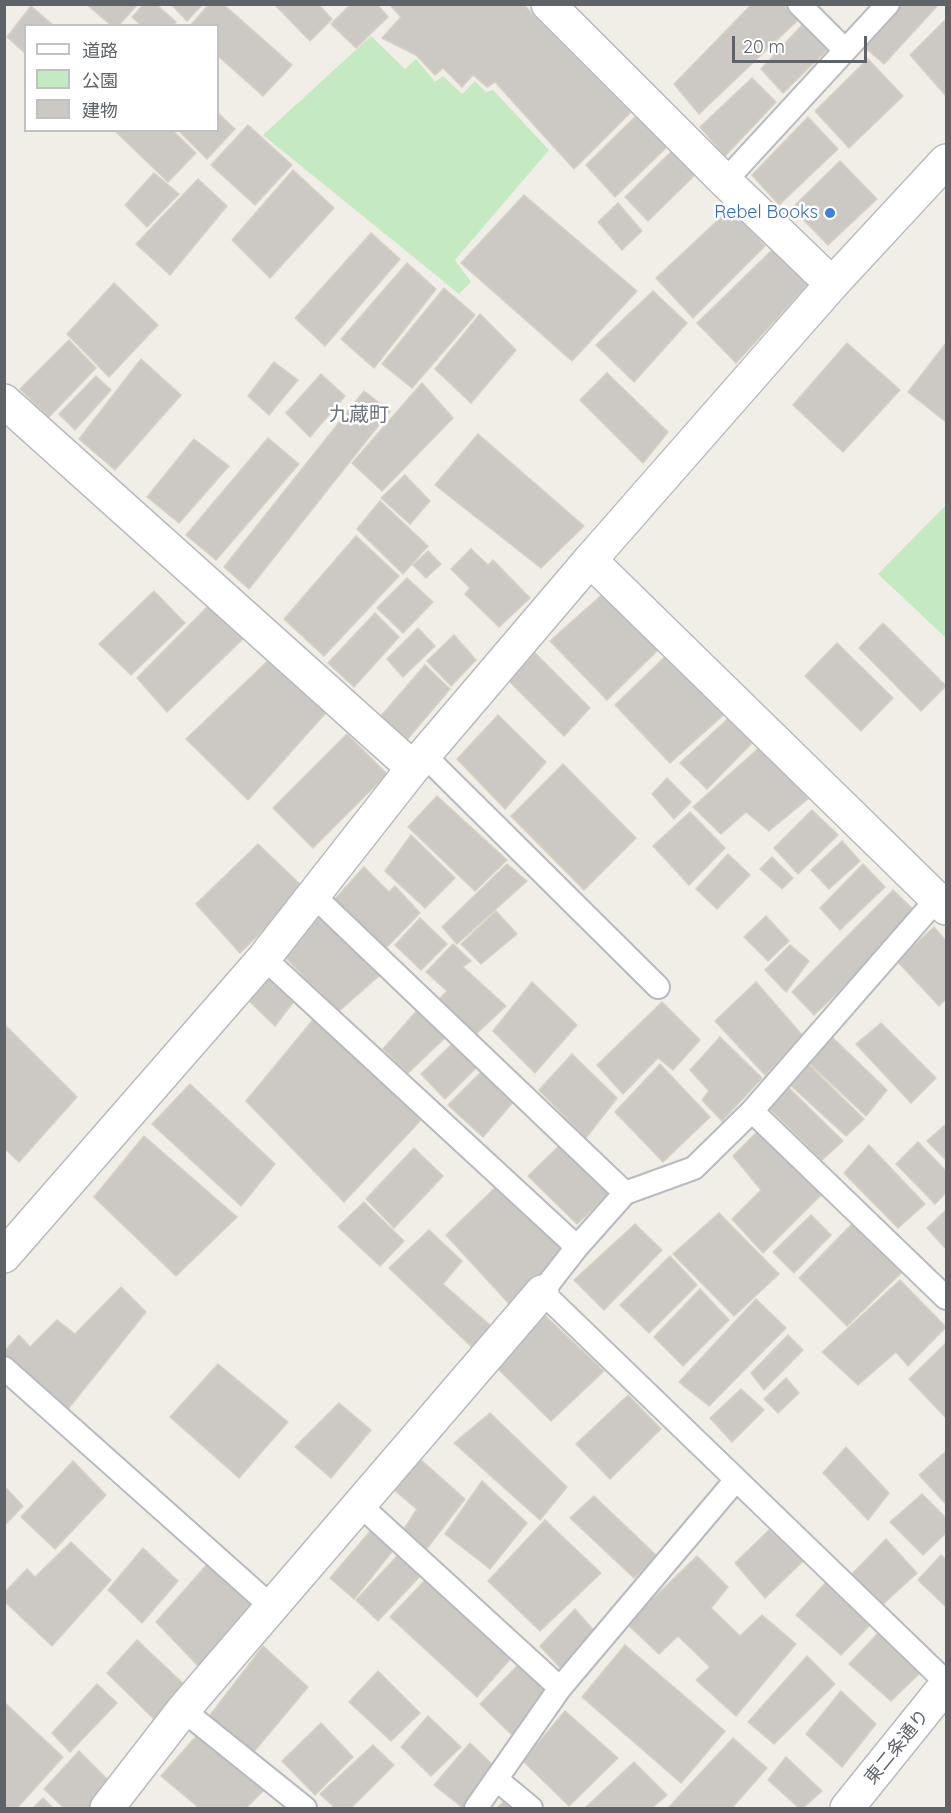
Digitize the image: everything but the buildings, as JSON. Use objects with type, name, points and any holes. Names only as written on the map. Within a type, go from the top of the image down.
[{"type":"street","points":[[548,4],[832,285]]},
{"type":"street","points":[[4,1256],[264,958],[315,896],[418,761],[590,560],[832,285],[946,161]]},
{"type":"street","points":[[4,401],[418,761]]},
{"type":"street","points":[[590,560],[942,903]]},
{"type":"street","points":[[107,1809],[183,1710],[542,1292]]},
{"type":"street","name":"東二条通り","points":[[847,1809],[946,1683]]},
{"type":"lane","points":[[800,4],[845,50]]},
{"type":"lane","points":[[725,181],[888,4]]},
{"type":"lane","points":[[418,761],[658,987]]},
{"type":"lane","points":[[315,896],[625,1193]]},
{"type":"lane","points":[[942,903],[752,1111],[694,1168],[625,1193],[576,1247],[542,1292],[946,1683]]},
{"type":"lane","points":[[264,958],[576,1247]]},
{"type":"lane","points":[[752,1111],[946,1298]]},
{"type":"lane","points":[[4,1368],[272,1607]]},
{"type":"lane","points":[[476,1809],[560,1688],[735,1481]]},
{"type":"lane","points":[[360,1505],[560,1688]]},
{"type":"lane","points":[[183,1710],[305,1809]]},
{"type":"lane","points":[[496,1779],[531,1809]]},
{"type":"green space","points":[[371,36],[405,69],[416,59],[435,82],[443,76],[462,94],[475,81],[486,92],[493,90],[549,150],[455,260],[471,282],[459,294],[263,135]]},
{"type":"green space","points":[[946,505],[946,638],[878,574]]},
{"type":"place","name":"Rebel Books","points":[[830,213]]},
{"type":"district","name":"九蔵町","points":[[359,415]]}]
